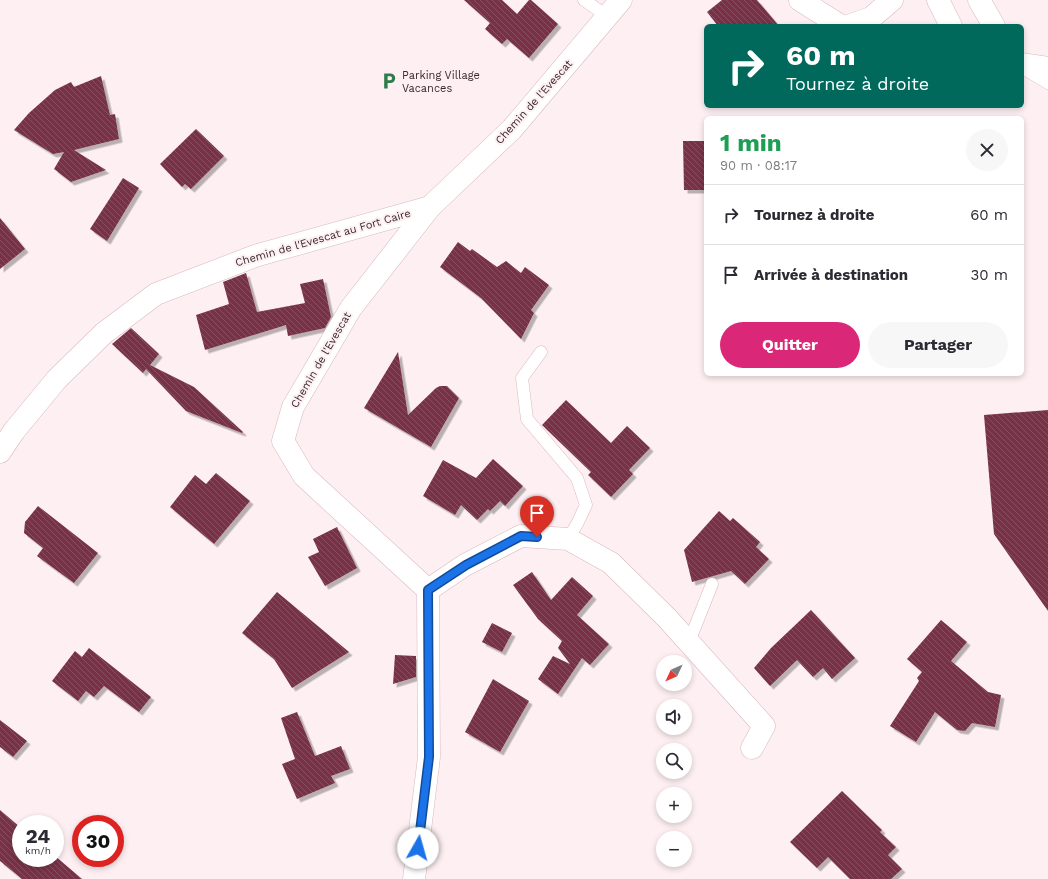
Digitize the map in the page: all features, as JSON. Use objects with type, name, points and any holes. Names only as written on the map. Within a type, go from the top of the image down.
[{"type":"street","name":"Chemin de l'Evescat","points":[[428,590],[304,476],[283,441],[293,407],[351,308],[430,206],[512,129],[622,0]]},
{"type":"street","points":[[800,0],[838,24]]},
{"type":"street","points":[[854,24],[871,18],[892,0]]},
{"type":"street","points":[[938,0],[950,24]]},
{"type":"street","points":[[979,0],[993,24]]},
{"type":"street","points":[[1024,64],[1048,68]]},
{"type":"street","name":"Chemin de l'Evescat au Fort Caire","points":[[0,452],[14,431],[57,379],[104,333],[156,294],[255,256],[430,206]]},
{"type":"street","points":[[414,879],[429,757],[428,590],[466,565],[521,536],[568,539],[611,563],[667,618],[764,726],[752,748]]},
{"type":"lane","points":[[584,0],[608,16]]},
{"type":"lane","points":[[1024,68],[1048,83]]},
{"type":"lane","points":[[541,352],[522,378],[527,419],[577,478],[586,505],[578,524],[568,539]]},
{"type":"lane","points":[[689,642],[712,584]]},
{"type":"building","points":[[464,0],[502,0],[517,14],[529,0],[531,0],[558,24],[529,58],[507,39],[502,44],[485,29],[490,23]]},
{"type":"building","points":[[722,0],[757,0],[777,24],[716,24],[707,12]]},
{"type":"building","points":[[101,76],[110,115],[115,114],[119,139],[74,150],[106,170],[71,182],[54,169],[64,152],[53,154],[14,130],[29,113],[55,90],[71,82],[74,87]]},
{"type":"building","points":[[196,129],[224,156],[191,189],[185,184],[182,187],[160,164]]},
{"type":"building","points":[[683,141],[704,141],[704,190],[684,190]]},
{"type":"building","points":[[123,178],[139,188],[107,241],[90,229]]},
{"type":"building","points":[[0,218],[25,249],[0,269]]},
{"type":"building","points":[[458,242],[470,251],[472,249],[497,267],[506,261],[521,273],[525,267],[549,285],[531,310],[534,313],[521,339],[481,298],[440,267]]},
{"type":"building","points":[[246,273],[257,312],[305,303],[300,284],[323,279],[331,317],[325,328],[288,336],[286,325],[205,350],[196,315],[229,304],[223,282]]},
{"type":"building","points":[[131,328],[159,354],[150,365],[194,387],[243,432],[242,433],[186,411],[146,369],[143,373],[112,344]]},
{"type":"building","points":[[398,352],[408,415],[436,388],[440,386],[447,386],[459,398],[431,447],[364,408]]},
{"type":"building","points":[[566,400],[611,443],[627,426],[650,448],[629,470],[633,474],[611,497],[588,475],[591,472],[542,425]]},
{"type":"building","points":[[1048,410],[1048,611],[994,534],[984,415]]},
{"type":"building","points":[[493,459],[523,486],[505,506],[500,501],[490,511],[488,509],[477,520],[461,505],[455,515],[423,496],[443,460],[476,478]]},
{"type":"building","points":[[216,473],[250,501],[214,544],[170,507],[195,475],[206,484]]},
{"type":"building","points":[[38,506],[98,553],[74,583],[37,556],[43,548],[24,533],[25,522]]},
{"type":"building","points":[[719,511],[730,521],[733,518],[760,542],[756,547],[769,559],[745,584],[731,571],[692,582],[684,550]]},
{"type":"building","points":[[337,527],[357,568],[325,586],[308,557],[319,552],[313,539]]},
{"type":"building","points":[[532,572],[551,600],[572,577],[593,596],[577,615],[609,644],[590,665],[582,658],[558,694],[538,679],[553,656],[570,664],[558,648],[562,641],[538,619],[513,585]]},
{"type":"building","points":[[277,592],[349,652],[292,688],[274,659],[242,633]]},
{"type":"building","points":[[811,610],[855,658],[832,679],[823,668],[813,677],[797,660],[770,686],[754,668],[771,648]]},
{"type":"building","points":[[941,620],[967,642],[951,661],[988,692],[1001,695],[995,727],[972,723],[965,731],[957,730],[935,712],[916,742],[890,726],[919,681],[917,678],[922,672],[907,659]]},
{"type":"building","points":[[492,623],[512,633],[502,652],[482,642]]},
{"type":"building","points":[[89,648],[151,697],[139,712],[104,686],[94,697],[86,691],[78,701],[52,681],[75,651],[82,657]]},
{"type":"building","points":[[395,655],[416,656],[416,677],[393,684]]},
{"type":"building","points":[[493,679],[529,701],[500,752],[465,732]]},
{"type":"building","points":[[297,712],[315,756],[341,746],[350,769],[331,776],[335,783],[297,799],[282,764],[295,759],[281,718]]},
{"type":"building","points":[[0,720],[27,741],[13,757],[0,747]]},
{"type":"building","points":[[842,791],[882,830],[880,832],[896,847],[888,855],[902,869],[891,879],[850,879],[828,857],[817,868],[790,842]]},
{"type":"building","points":[[0,810],[12,820],[12,867],[64,867],[64,864],[82,879],[22,879],[0,861]]},
{"type":"place","name":"Parking Village Vacances","points":[[389,81]]},
{"type":"route","points":[[418,848],[429,757],[428,590],[466,565],[521,536],[537,537]]}]
